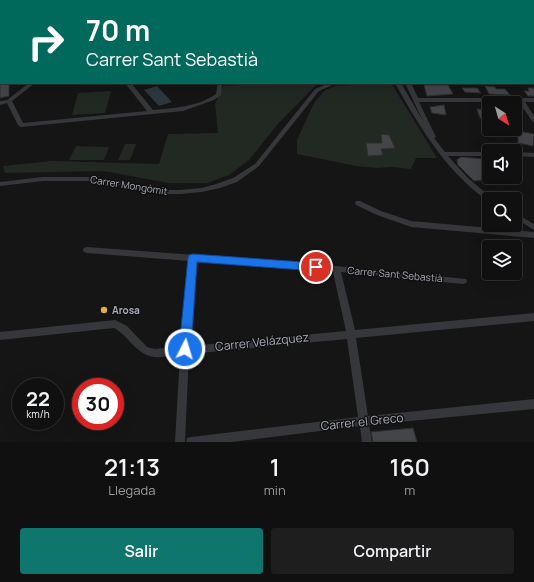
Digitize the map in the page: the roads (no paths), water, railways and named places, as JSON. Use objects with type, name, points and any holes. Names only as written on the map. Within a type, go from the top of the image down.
[{"type":"street","points":[[0,103],[9,101],[31,84]]},
{"type":"street","points":[[129,84],[151,112]]},
{"type":"street","points":[[9,101],[21,125],[183,109],[212,100],[218,95],[220,84]]},
{"type":"street","name":"Carrer Mongòmit","points":[[0,184],[43,179],[87,179],[122,183],[159,192],[202,190],[218,186],[235,180],[257,165],[317,90],[332,84]]},
{"type":"street","points":[[399,84],[416,117],[435,145],[466,180],[482,193]]},
{"type":"street","points":[[408,84],[432,133],[435,145]]},
{"type":"street","points":[[416,100],[482,100]]},
{"type":"street","points":[[522,100],[534,100]]},
{"type":"street","points":[[522,102],[534,120]]},
{"type":"street","points":[[442,154],[482,154]]},
{"type":"street","points":[[522,154],[534,154]]},
{"type":"street","points":[[358,203],[379,213],[411,224],[534,235]]},
{"type":"street","points":[[522,219],[534,227]]},
{"type":"street","name":"Carrer Sant Sebastià","points":[[88,250],[463,280]]},
{"type":"street","points":[[180,442],[185,349],[193,258]]},
{"type":"street","points":[[336,269],[351,333],[367,442]]},
{"type":"street","name":"Carrer Velázquez","points":[[0,336],[115,324],[124,329],[144,350],[155,353],[351,333],[534,317]]},
{"type":"street","name":"Carrer el Greco","points":[[191,442],[364,421],[534,404]]},
{"type":"place","name":"Arosa","points":[[104,310]]}]
